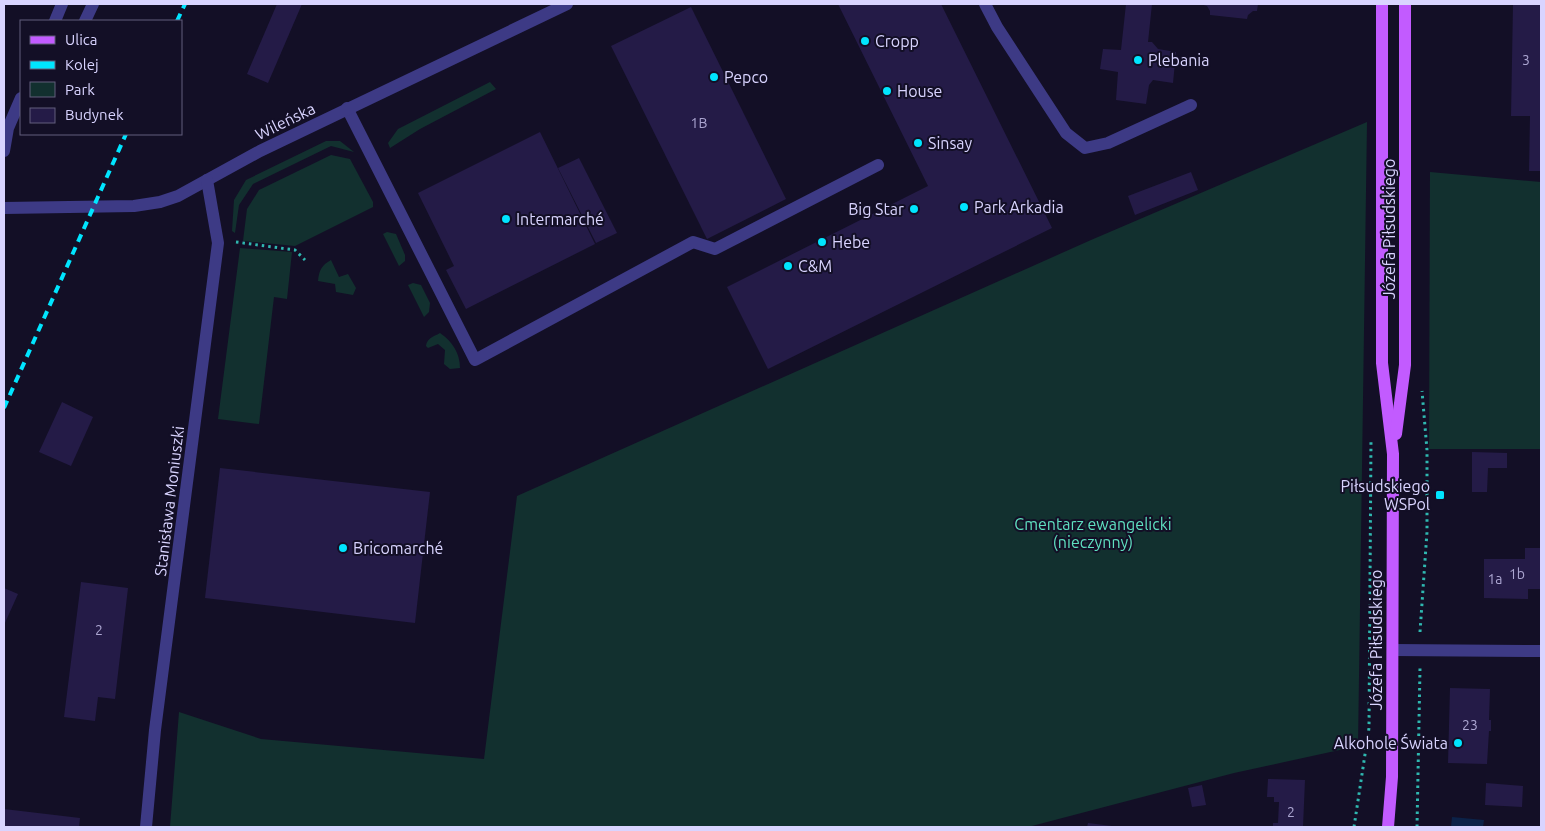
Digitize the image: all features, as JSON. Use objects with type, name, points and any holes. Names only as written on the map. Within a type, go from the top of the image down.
[{"type":"main road","name":"Józefa Piłsudskiego","points":[[1382,4],[1382,363],[1393,454],[1392,777],[1388,827]]},
{"type":"main road","name":"Józefa Piłsudskiego","points":[[1393,454],[1405,366],[1405,4]]},
{"type":"street","points":[[54,20],[62,4]]},
{"type":"street","points":[[85,20],[93,4]]},
{"type":"street","name":"Wileńska","points":[[4,208],[134,206],[160,202],[178,196],[260,151],[347,108],[567,4]]},
{"type":"street","points":[[985,4],[997,27],[1066,133],[1085,148],[1108,143],[1191,106]]},
{"type":"street","points":[[4,151],[8,128],[20,100]]},
{"type":"street","points":[[347,108],[475,360],[693,242],[715,249],[878,166]]},
{"type":"street","name":"Stanisława Moniuszki","points":[[146,827],[155,730],[218,243],[207,180]]},
{"type":"street","points":[[1393,650],[1541,651]]},
{"type":"path","points":[[235,242],[295,250],[305,260]]},
{"type":"path","points":[[1354,827],[1369,728],[1370,650]]},
{"type":"path","points":[[1417,827],[1420,651]]},
{"type":"green space","points":[[490,82],[496,89],[420,129],[390,148],[388,143],[398,129]]},
{"type":"green space","name":"Cmentarz ewangelicki (nieczynny)","points":[[1367,122],[1358,746],[1234,773],[1028,827],[170,827],[179,712],[261,739],[484,759],[517,496],[1091,240]]},
{"type":"green space","points":[[326,141],[340,141],[354,152],[331,146],[253,184],[239,205],[235,233],[232,231],[234,200],[246,180]]},
{"type":"green space","points":[[331,155],[350,159],[373,202],[373,207],[295,246],[243,241],[247,209],[259,190]]},
{"type":"green space","points":[[1430,172],[1541,182],[1541,449],[1429,449]]},
{"type":"green space","points":[[387,232],[396,234],[405,255],[405,261],[399,266],[383,234]]},
{"type":"green space","points":[[240,248],[292,252],[287,299],[274,297],[259,424],[218,419]]},
{"type":"green space","points":[[331,260],[339,277],[348,274],[356,288],[353,295],[336,292],[335,284],[318,281],[322,268]]},
{"type":"green space","points":[[413,283],[421,285],[430,303],[429,312],[424,317],[408,285]]},
{"type":"green space","points":[[440,333],[454,348],[459,357],[460,368],[450,369],[444,364],[445,350],[438,344],[428,348],[426,346],[429,339]]},
{"type":"water","points":[[1452,817],[1484,820],[1483,827],[1451,827]]},
{"type":"building","points":[[277,4],[302,4],[268,83],[247,74]]},
{"type":"building","name":"Park Arkadia","points":[[838,4],[941,4],[1052,228],[768,369],[727,287],[928,186]]},
{"type":"building","name":"Plebania","points":[[1126,4],[1152,4],[1148,42],[1152,42],[1158,49],[1176,52],[1173,83],[1153,80],[1149,85],[1146,104],[1116,100],[1118,72],[1100,69],[1103,49],[1121,50]]},
{"type":"building","points":[[1200,4],[1258,4],[1257,11],[1253,11],[1248,15],[1247,19],[1210,15],[1207,6]]},
{"type":"building","points":[[1513,4],[1541,4],[1541,171],[1529,171],[1530,116],[1511,116]]},
{"type":"building","points":[[691,7],[786,199],[707,239],[611,46]]},
{"type":"building","name":"Intermarché","points":[[540,132],[595,244],[466,309],[446,270],[454,266],[418,193]]},
{"type":"building","points":[[579,158],[617,233],[596,243],[558,168]]},
{"type":"building","points":[[1191,172],[1198,190],[1135,215],[1128,196]]},
{"type":"building","points":[[62,402],[93,417],[71,466],[39,452]]},
{"type":"building","points":[[1472,452],[1507,453],[1507,468],[1488,468],[1487,492],[1472,492]]},
{"type":"building","name":"Bricomarché","points":[[220,468],[430,492],[415,623],[205,598]]},
{"type":"building","points":[[1525,548],[1540,548],[1540,589],[1528,589],[1528,599],[1484,598],[1484,559],[1525,559]]},
{"type":"building","points":[[81,582],[128,588],[115,699],[98,697],[95,721],[64,717]]},
{"type":"building","points":[[4,588],[18,594],[4,625]]},
{"type":"building","points":[[1450,688],[1490,689],[1489,720],[1491,720],[1491,731],[1489,731],[1487,764],[1448,763]]},
{"type":"building","points":[[1268,779],[1305,780],[1303,827],[1273,827],[1273,823],[1278,823],[1279,802],[1274,802],[1274,797],[1267,797]]},
{"type":"building","points":[[1486,783],[1523,786],[1522,807],[1485,805]]},
{"type":"building","points":[[1202,785],[1206,805],[1192,807],[1188,788]]},
{"type":"building","points":[[4,809],[80,818],[79,827],[4,827]]},
{"type":"building","points":[[1088,823],[1112,826],[1112,827],[1087,827]]},
{"type":"railway","points":[[177,20],[185,4]]},
{"type":"railway","points":[[4,408],[126,135]]},
{"type":"place","name":"Cropp","points":[[865,41]]},
{"type":"place","name":"Plebania","points":[[1138,60]]},
{"type":"place","name":"Pepco","points":[[714,77]]},
{"type":"place","name":"House","points":[[887,91]]},
{"type":"place","name":"Sinsay","points":[[918,143]]},
{"type":"place","name":"Park Arkadia","points":[[964,207]]},
{"type":"place","name":"Big Star","points":[[914,209]]},
{"type":"place","name":"Intermarché","points":[[506,219]]},
{"type":"place","name":"Hebe","points":[[822,242]]},
{"type":"place","name":"C&M","points":[[788,266]]},
{"type":"place","name":"Piłsudskiego WSPol","points":[[1440,495]]},
{"type":"place","name":"Bricomarché","points":[[343,548]]},
{"type":"place","name":"Alkohole Świata","points":[[1458,743]]}]
